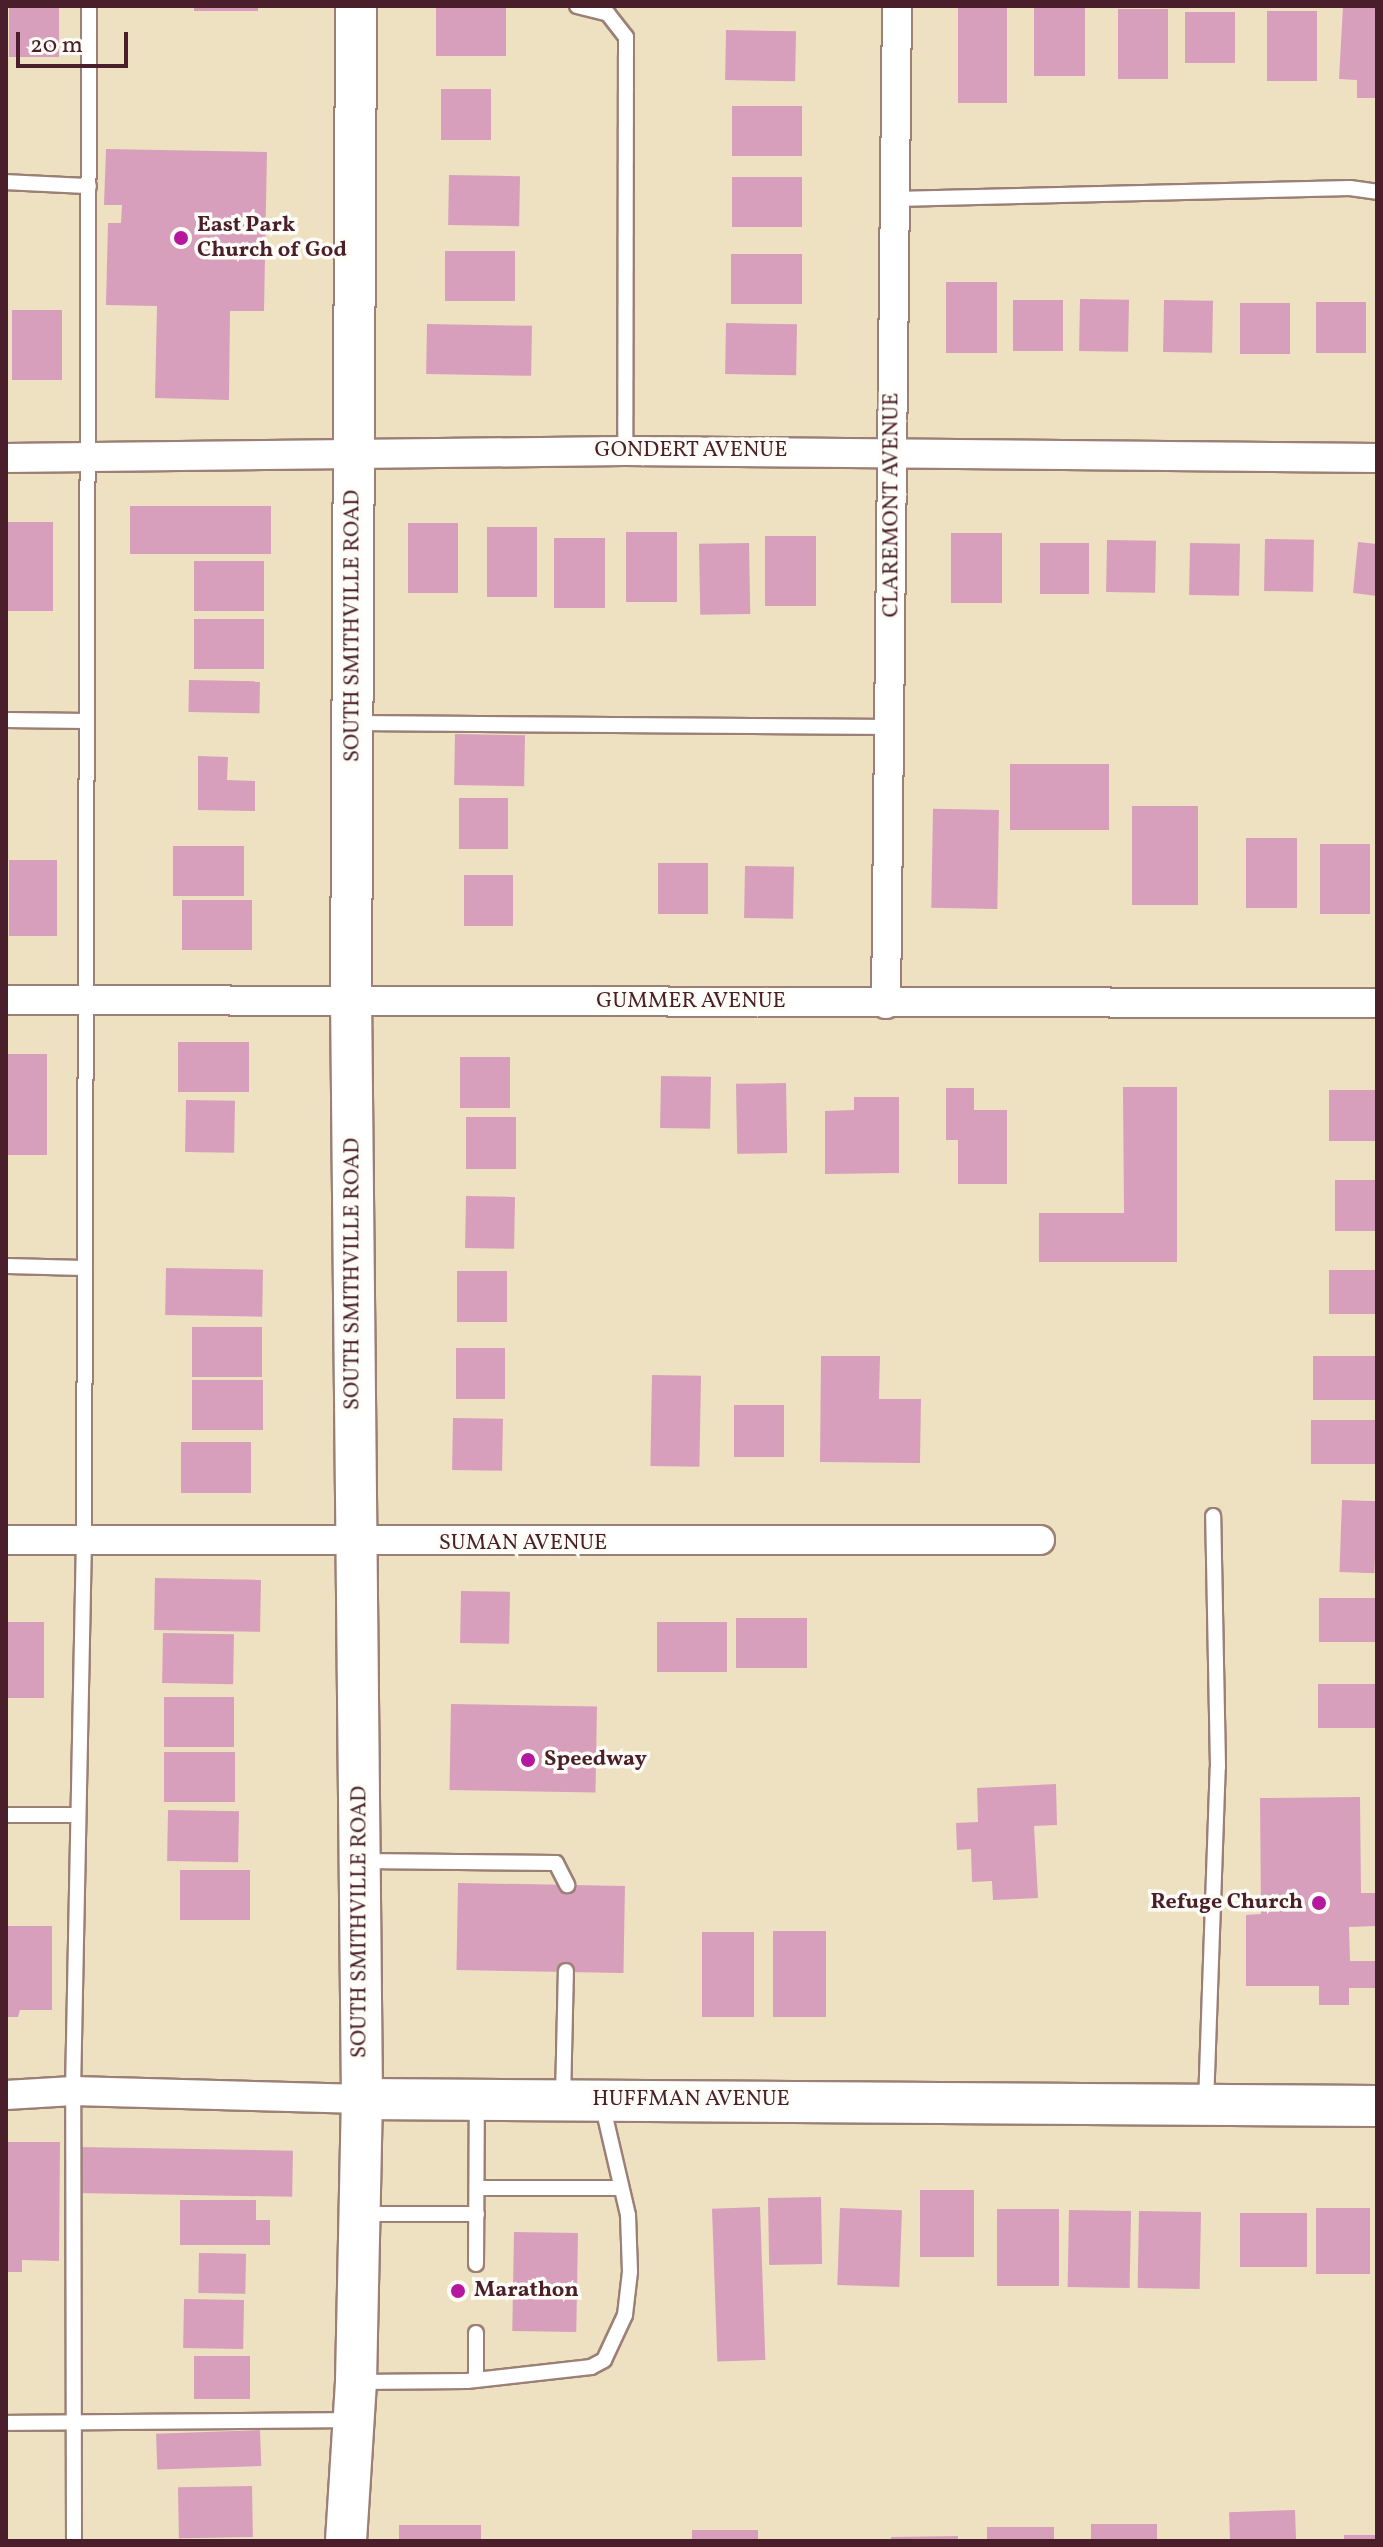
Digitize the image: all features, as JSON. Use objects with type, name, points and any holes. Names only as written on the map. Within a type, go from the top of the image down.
[{"type":"main road","name":"SOUTH SMITHVILLE ROAD","points":[[346,2541],[354,2401],[362,2099],[351,1000],[356,6]]},
{"type":"main road","name":"HUFFMAN AVENUE","points":[[362,2099],[1377,2106]]},
{"type":"street","name":"CLAREMONT AVENUE","points":[[886,1004],[897,6]]},
{"type":"street","name":"GONDERT AVENUE","points":[[6,458],[625,451],[892,451],[1377,458]]},
{"type":"street","name":"GUMMER AVENUE","points":[[6,1000],[1377,1003]]},
{"type":"street","name":"SUMAN AVENUE","points":[[6,1540],[355,1544],[1040,1540]]},
{"type":"street","name":"HUFFMAN AVENUE","points":[[6,2095],[73,2091],[362,2099]]},
{"type":"lane","points":[[74,2541],[71,2422],[73,2091],[84,1540],[89,6]]},
{"type":"lane","points":[[577,6],[608,14],[626,37],[625,451]]},
{"type":"lane","points":[[6,182],[89,186]]},
{"type":"lane","points":[[895,199],[1350,188],[1377,192]]},
{"type":"lane","points":[[6,720],[86,721]]},
{"type":"lane","points":[[353,723],[891,727]]},
{"type":"lane","points":[[6,1266],[85,1268]]},
{"type":"lane","points":[[1206,2105],[1218,1767],[1213,1516]]},
{"type":"lane","points":[[6,1815],[78,1815]]},
{"type":"lane","points":[[361,1861],[556,1863],[567,1885]]},
{"type":"lane","points":[[6,2423],[71,2422],[354,2401],[476,2380],[591,2367],[604,2360],[625,2315],[630,2272],[621,2188],[582,2099],[566,1971]]},
{"type":"lane","points":[[476,2264],[477,2098]]},
{"type":"lane","points":[[477,2188],[621,2188]]},
{"type":"lane","points":[[359,2214],[477,2214]]},
{"type":"lane","points":[[476,2333],[476,2380]]},
{"type":"building","points":[[9,6],[59,6],[59,57],[9,57]]},
{"type":"building","points":[[194,6],[258,6],[258,11],[194,11]]},
{"type":"building","points":[[436,6],[506,6],[506,56],[436,56]]},
{"type":"building","points":[[958,6],[1007,6],[1007,103],[958,103]]},
{"type":"building","points":[[1034,6],[1085,6],[1085,76],[1034,76]]},
{"type":"building","points":[[1343,6],[1377,6],[1377,98],[1357,98],[1357,80],[1339,79]]},
{"type":"building","points":[[1118,9],[1168,9],[1168,79],[1118,79]]},
{"type":"building","points":[[1267,11],[1317,11],[1317,81],[1267,81]]},
{"type":"building","points":[[1185,12],[1235,12],[1235,63],[1185,63]]},
{"type":"building","points":[[726,30],[796,31],[795,81],[725,80]]},
{"type":"building","points":[[441,89],[491,89],[491,140],[441,140]]},
{"type":"building","points":[[732,106],[802,106],[802,156],[732,156]]},
{"type":"building","points":[[106,149],[267,152],[264,311],[230,311],[229,400],[155,398],[157,306],[106,305],[108,223],[121,223],[122,205],[104,205]]},
{"type":"building","points":[[449,175],[520,176],[519,226],[448,225]]},
{"type":"building","points":[[732,177],[802,177],[802,227],[732,227]]},
{"type":"building","points":[[445,251],[515,251],[515,301],[445,301]]},
{"type":"building","points":[[731,254],[802,254],[802,304],[731,304]]},
{"type":"building","points":[[946,282],[997,282],[997,353],[946,353]]},
{"type":"building","points":[[1080,299],[1129,300],[1128,352],[1079,351]]},
{"type":"building","points":[[1013,300],[1063,300],[1063,351],[1013,351]]},
{"type":"building","points":[[1164,300],[1213,301],[1212,353],[1163,352]]},
{"type":"building","points":[[1316,302],[1366,302],[1366,353],[1316,353]]},
{"type":"building","points":[[1240,303],[1290,303],[1290,354],[1240,354]]},
{"type":"building","points":[[12,310],[62,310],[62,380],[12,380]]},
{"type":"building","points":[[726,323],[797,324],[796,375],[725,374]]},
{"type":"building","points":[[427,324],[532,326],[531,376],[426,374]]},
{"type":"building","points":[[130,506],[271,506],[271,554],[130,554]]},
{"type":"building","points":[[7,522],[53,522],[53,611],[7,611]]},
{"type":"building","points":[[408,523],[458,523],[458,593],[408,593]]},
{"type":"building","points":[[487,527],[537,527],[537,597],[487,597]]},
{"type":"building","points":[[626,532],[677,532],[677,602],[626,602]]},
{"type":"building","points":[[951,533],[1002,533],[1002,603],[951,603]]},
{"type":"building","points":[[765,536],[816,536],[816,606],[765,606]]},
{"type":"building","points":[[554,538],[605,538],[605,608],[554,608]]},
{"type":"building","points":[[1265,539],[1314,540],[1313,592],[1264,591]]},
{"type":"building","points":[[1107,540],[1156,541],[1155,593],[1106,592]]},
{"type":"building","points":[[1358,542],[1377,544],[1377,596],[1353,593]]},
{"type":"building","points":[[749,543],[750,614],[700,615],[699,544]]},
{"type":"building","points":[[1040,543],[1089,543],[1089,594],[1040,594]]},
{"type":"building","points":[[1190,543],[1240,544],[1239,596],[1189,595]]},
{"type":"building","points":[[194,561],[264,561],[264,611],[194,611]]},
{"type":"building","points":[[194,619],[264,619],[264,669],[194,669]]},
{"type":"building","points":[[189,680],[260,681],[259,713],[188,712]]},
{"type":"building","points":[[455,734],[525,735],[524,786],[454,785]]},
{"type":"building","points":[[198,756],[228,757],[227,780],[255,781],[255,811],[198,810]]},
{"type":"building","points":[[1010,764],[1109,764],[1109,830],[1010,830]]},
{"type":"building","points":[[459,798],[508,798],[508,849],[459,849]]},
{"type":"building","points":[[1132,806],[1198,806],[1198,905],[1132,905]]},
{"type":"building","points":[[933,809],[999,810],[997,909],[931,908]]},
{"type":"building","points":[[1246,838],[1297,838],[1297,908],[1246,908]]},
{"type":"building","points":[[1320,844],[1370,844],[1370,914],[1320,914]]},
{"type":"building","points":[[173,846],[244,846],[244,896],[173,896]]},
{"type":"building","points":[[9,860],[57,860],[57,936],[9,936]]},
{"type":"building","points":[[658,863],[708,863],[708,914],[658,914]]},
{"type":"building","points":[[745,866],[794,867],[793,919],[744,918]]},
{"type":"building","points":[[464,875],[513,875],[513,926],[464,926]]},
{"type":"building","points":[[182,900],[252,900],[252,950],[182,950]]},
{"type":"building","points":[[178,1042],[249,1042],[249,1092],[178,1092]]},
{"type":"building","points":[[6,1054],[47,1054],[47,1155],[6,1155]]},
{"type":"building","points":[[460,1057],[510,1057],[510,1108],[460,1108]]},
{"type":"building","points":[[661,1076],[711,1077],[710,1129],[660,1128]]},
{"type":"building","points":[[786,1083],[787,1153],[737,1154],[736,1084]]},
{"type":"building","points":[[1123,1087],[1177,1087],[1177,1262],[1039,1262],[1039,1213],[1124,1213]]},
{"type":"building","points":[[946,1088],[974,1088],[974,1110],[1007,1110],[1007,1184],[958,1184],[958,1140],[946,1140]]},
{"type":"building","points":[[1329,1090],[1377,1090],[1377,1141],[1329,1141]]},
{"type":"building","points":[[854,1097],[899,1097],[899,1173],[825,1174],[825,1111],[854,1110]]},
{"type":"building","points":[[186,1100],[235,1101],[234,1153],[185,1152]]},
{"type":"building","points":[[466,1117],[516,1117],[516,1169],[466,1169]]},
{"type":"building","points":[[1335,1180],[1377,1180],[1377,1231],[1335,1231]]},
{"type":"building","points":[[466,1196],[515,1197],[514,1249],[465,1248]]},
{"type":"building","points":[[166,1268],[263,1270],[262,1317],[165,1315]]},
{"type":"building","points":[[1329,1270],[1377,1270],[1377,1314],[1329,1314]]},
{"type":"building","points":[[457,1271],[507,1271],[507,1322],[457,1322]]},
{"type":"building","points":[[192,1327],[262,1327],[262,1377],[192,1377]]},
{"type":"building","points":[[456,1348],[505,1348],[505,1399],[456,1399]]},
{"type":"building","points":[[821,1356],[880,1356],[879,1399],[921,1399],[920,1463],[820,1462]]},
{"type":"building","points":[[1313,1356],[1377,1356],[1377,1400],[1313,1400]]},
{"type":"building","points":[[652,1375],[701,1376],[699,1467],[650,1466]]},
{"type":"building","points":[[192,1380],[263,1380],[263,1430],[192,1430]]},
{"type":"building","points":[[734,1405],[784,1405],[784,1457],[734,1457]]},
{"type":"building","points":[[453,1418],[503,1419],[502,1471],[452,1470]]},
{"type":"building","points":[[1311,1420],[1377,1420],[1377,1464],[1311,1464]]},
{"type":"building","points":[[181,1442],[251,1442],[251,1493],[181,1493]]},
{"type":"building","points":[[1342,1500],[1377,1501],[1374,1573],[1339,1572]]},
{"type":"building","points":[[155,1578],[261,1580],[260,1632],[154,1630]]},
{"type":"building","points":[[461,1591],[510,1592],[509,1644],[460,1643]]},
{"type":"building","points":[[1319,1598],[1377,1598],[1377,1642],[1319,1642]]},
{"type":"building","points":[[736,1618],[807,1618],[807,1668],[736,1668]]},
{"type":"building","points":[[6,1622],[44,1622],[44,1698],[6,1698]]},
{"type":"building","points":[[657,1622],[727,1622],[727,1672],[657,1672]]},
{"type":"building","points":[[163,1633],[234,1634],[233,1684],[162,1683]]},
{"type":"building","points":[[1318,1684],[1377,1684],[1377,1728],[1318,1728]]},
{"type":"building","points":[[164,1697],[234,1697],[234,1747],[164,1747]]},
{"type":"building","points":[[451,1704],[597,1707],[595,1793],[449,1790]]},
{"type":"building","points":[[164,1752],[235,1752],[235,1802],[164,1802]]},
{"type":"building","points":[[1056,1784],[1057,1825],[1034,1826],[1038,1898],[993,1900],[992,1881],[972,1882],[971,1849],[957,1850],[956,1823],[978,1822],[977,1788]]},
{"type":"building","name":"Refuge Church","points":[[1360,1797],[1361,1893],[1377,1893],[1377,1926],[1349,1927],[1350,1961],[1377,1961],[1377,1988],[1349,1988],[1349,2005],[1319,2005],[1319,1986],[1246,1986],[1246,1915],[1261,1914],[1260,1798]]},
{"type":"building","points":[[168,1810],[239,1811],[238,1862],[167,1861]]},
{"type":"building","points":[[180,1870],[250,1870],[250,1920],[180,1920]]},
{"type":"building","points":[[458,1883],[625,1886],[623,1973],[456,1970]]},
{"type":"building","points":[[6,1926],[52,1926],[52,2010],[20,2010],[18,2017],[6,2017]]},
{"type":"building","points":[[773,1931],[826,1931],[826,2017],[773,2017]]},
{"type":"building","points":[[702,1932],[754,1932],[754,2017],[702,2017]]},
{"type":"building","points":[[6,2142],[60,2142],[59,2261],[22,2260],[22,2272],[6,2272]]},
{"type":"building","points":[[77,2147],[293,2151],[292,2197],[76,2193]]},
{"type":"building","points":[[920,2190],[974,2190],[974,2257],[920,2257]]},
{"type":"building","points":[[821,2197],[822,2264],[769,2265],[768,2198]]},
{"type":"building","points":[[180,2200],[256,2200],[256,2220],[270,2220],[270,2245],[180,2245]]},
{"type":"building","points":[[760,2207],[765,2360],[717,2362],[712,2209]]},
{"type":"building","points":[[840,2208],[902,2210],[899,2287],[837,2285]]},
{"type":"building","points":[[1316,2208],[1370,2208],[1370,2274],[1316,2274]]},
{"type":"building","points":[[997,2209],[1059,2209],[1059,2286],[997,2286]]},
{"type":"building","points":[[1069,2210],[1131,2211],[1130,2288],[1068,2287]]},
{"type":"building","points":[[1139,2211],[1201,2212],[1200,2289],[1138,2288]]},
{"type":"building","points":[[1240,2213],[1307,2213],[1307,2267],[1240,2267]]},
{"type":"building","points":[[514,2232],[578,2233],[576,2332],[512,2331]]},
{"type":"building","points":[[199,2253],[246,2254],[245,2294],[198,2293]]},
{"type":"building","points":[[184,2299],[244,2300],[243,2349],[183,2348]]},
{"type":"building","points":[[194,2356],[250,2356],[250,2399],[194,2399]]},
{"type":"building","points":[[260,2430],[261,2466],[157,2470],[156,2434]]},
{"type":"building","points":[[252,2486],[253,2537],[179,2538],[178,2487]]},
{"type":"building","points":[[1295,2510],[1296,2541],[1230,2541],[1229,2512]]},
{"type":"building","points":[[1091,2524],[1157,2524],[1157,2541],[1091,2541]]},
{"type":"building","points":[[399,2525],[481,2525],[481,2541],[399,2541]]},
{"type":"building","points":[[987,2527],[1054,2527],[1054,2541],[987,2541]]},
{"type":"building","points":[[692,2530],[758,2530],[758,2541],[692,2541]]},
{"type":"building","points":[[1344,2535],[1377,2535],[1377,2541],[1344,2541]]},
{"type":"building","points":[[958,2536],[958,2541],[891,2541],[891,2537]]},
{"type":"place","name":"East Park Church of God","points":[[181,238]]},
{"type":"place","name":"Speedway","points":[[528,1760]]},
{"type":"place","name":"Refuge Church","points":[[1319,1903]]},
{"type":"place","name":"Marathon","points":[[458,2291]]}]
